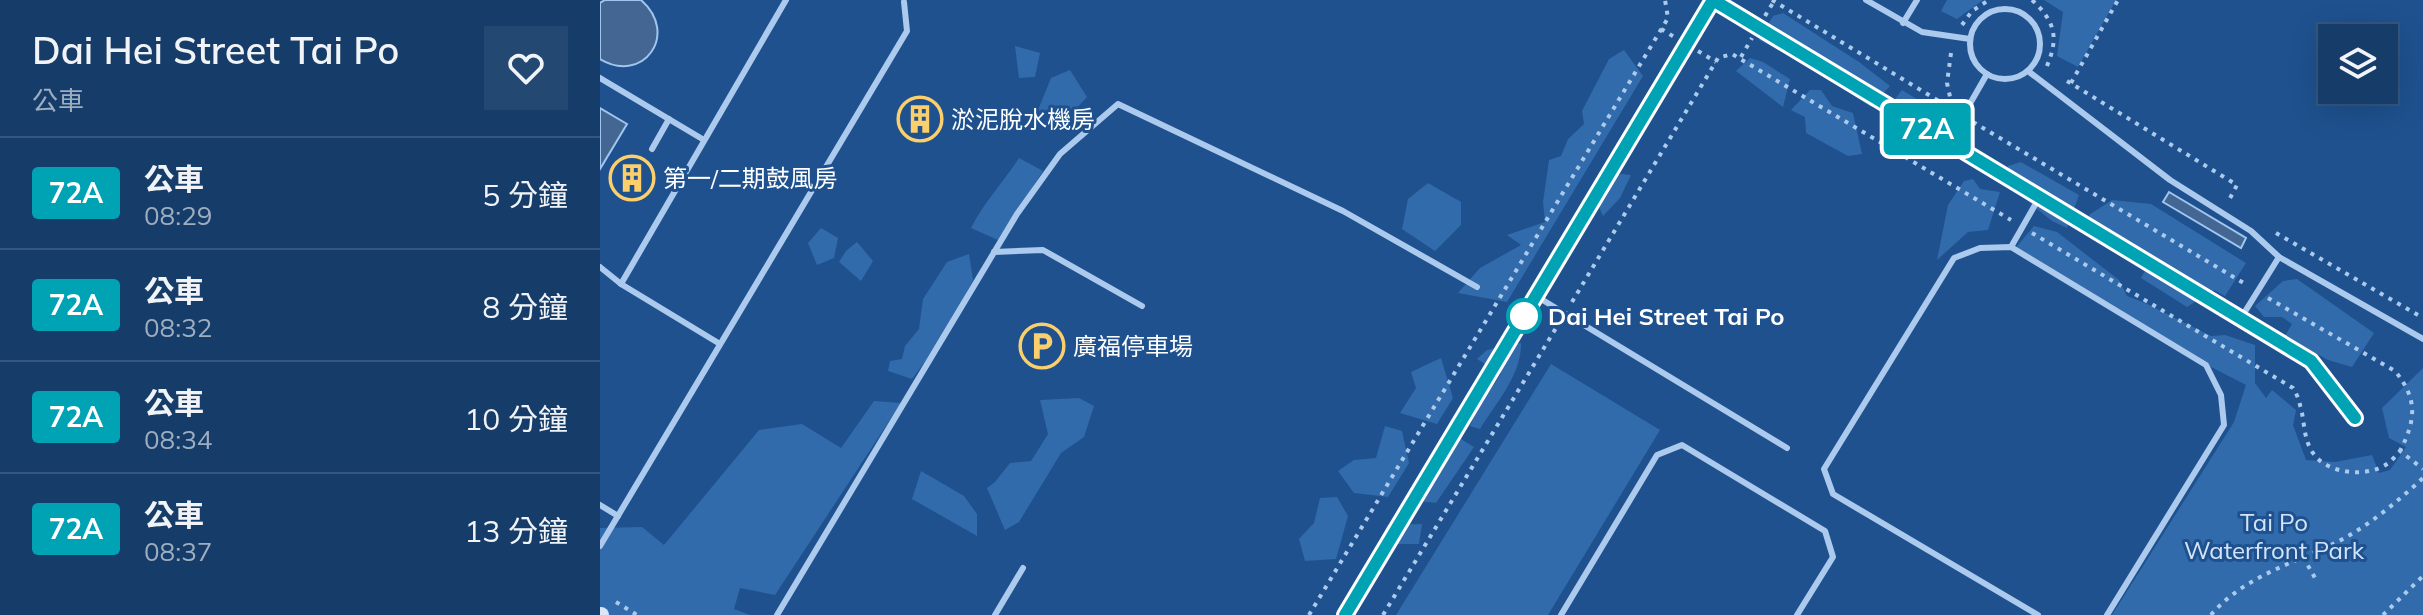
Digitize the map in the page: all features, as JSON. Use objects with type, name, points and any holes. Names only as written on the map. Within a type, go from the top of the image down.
[{"type":"street","points":[[1345,615],[1713,0],[2311,361],[2355,418]]},
{"type":"lane","points":[[621,284],[786,0]]},
{"type":"lane","points":[[1866,0],[1922,32],[1970,39]]},
{"type":"lane","points":[[1903,23],[1917,0]]},
{"type":"lane","points":[[600,546],[907,31],[904,1]]},
{"type":"lane","points":[[2000,9],[2012,10],[2031,20],[2040,40],[2039,51],[2028,71],[2008,79],[1987,74],[1974,59],[1970,39],[1981,19],[2000,9]]},
{"type":"lane","points":[[2028,71],[2170,180],[2251,231],[2279,257],[2423,339]]},
{"type":"lane","points":[[1948,142],[1987,74]]},
{"type":"lane","points":[[600,78],[704,140]]},
{"type":"lane","points":[[777,615],[1017,214],[1060,154],[1118,104],[1343,211],[1477,287]]},
{"type":"lane","points":[[652,149],[669,119]]},
{"type":"lane","points":[[2011,247],[2039,198]]},
{"type":"lane","points":[[2038,615],[1833,494],[1824,469],[1954,258],[1980,248],[2011,247],[2206,365],[2221,395],[2224,425],[2107,615]]},
{"type":"lane","points":[[994,252],[1043,250],[1142,306]]},
{"type":"lane","points":[[2241,318],[2279,257]]},
{"type":"lane","points":[[600,267],[621,284],[720,344]]},
{"type":"lane","points":[[1536,296],[1787,448]]},
{"type":"lane","points":[[1561,615],[1657,455],[1682,445],[1825,531],[1833,557],[1797,615]]},
{"type":"lane","points":[[600,505],[618,516]]},
{"type":"lane","points":[[995,615],[1023,568]]},
{"type":"path","points":[[1309,615],[1500,292],[1668,18],[1665,0]]},
{"type":"path","points":[[1383,615],[1718,58],[1732,54],[2293,388],[2313,454],[2328,466],[2364,472],[2386,465],[2400,451],[2410,430],[2412,406],[2407,386],[2395,371],[1962,116],[1772,0]]},
{"type":"path","points":[[1954,24],[1961,27],[1972,11],[1989,0]]},
{"type":"path","points":[[2032,0],[2049,18],[2053,29],[2052,55],[2046,68],[2035,62]]},
{"type":"path","points":[[2071,83],[2118,0]]},
{"type":"path","points":[[1951,53],[1947,83],[1952,110]]},
{"type":"path","points":[[2058,76],[2237,185],[2226,205]]},
{"type":"path","points":[[2265,227],[2423,318]]},
{"type":"path","points":[[2400,451],[2423,469]]},
{"type":"path","points":[[2211,615],[2223,601],[2250,582],[2341,540],[2398,501],[2423,478]]},
{"type":"path","points":[[2298,548],[2315,578]]},
{"type":"path","points":[[2383,615],[2423,576]]},
{"type":"green space","points":[[1947,0],[1983,0],[1957,19],[1941,11]]},
{"type":"green space","points":[[2044,0],[2116,0],[2078,67],[2057,56],[2063,12]]},
{"type":"green space","points":[[1783,13],[1890,86],[1871,107],[1809,66],[1759,40],[1773,16]]},
{"type":"green space","points":[[1015,46],[1040,53],[1035,77],[1019,78]]},
{"type":"green space","points":[[1624,50],[1643,76],[1507,302],[1458,293],[1480,268],[1521,245],[1507,235],[1545,222],[1543,202],[1549,160],[1561,156],[1568,139],[1584,124],[1582,111],[1609,59]]},
{"type":"green space","points":[[1750,58],[1763,62],[1790,79],[1783,107],[1736,71]]},
{"type":"green space","points":[[1070,70],[1087,97],[1060,126],[1038,110],[1051,78]]},
{"type":"green space","points":[[1810,90],[1821,90],[1832,106],[1853,113],[1862,154],[1848,156],[1806,133],[1805,117],[1791,110]]},
{"type":"green space","points":[[1902,90],[1933,109],[1930,118],[1905,123],[1886,111]]},
{"type":"green space","points":[[1019,158],[1043,171],[998,240],[971,228],[982,210]]},
{"type":"green space","points":[[2021,162],[2079,195],[2067,228],[2052,221],[2008,185],[2008,166]]},
{"type":"green space","points":[[1631,175],[1620,198],[1603,216],[1591,189],[1597,179]]},
{"type":"green space","points":[[1973,179],[1980,189],[2000,192],[1988,230],[1968,232],[1937,260],[1948,205],[1964,181]]},
{"type":"green space","points":[[1428,183],[1461,202],[1461,225],[1435,251],[1402,229],[1408,199]]},
{"type":"green space","points":[[2112,200],[2151,204],[2246,263],[2225,296],[2214,290],[2187,307],[2141,278],[2152,258],[2134,249],[2121,256],[2092,237],[2089,215]]},
{"type":"green space","name":"Tai Po Waterfront Park","points":[[2034,226],[2057,232],[2119,280],[2127,296],[2211,336],[2225,335],[2255,345],[2255,383],[2266,398],[2272,390],[2296,410],[2293,425],[2306,460],[2335,462],[2372,455],[2379,473],[2390,470],[2406,447],[2389,438],[2382,408],[2423,368],[2423,615],[2112,615],[2234,422],[2246,385],[2186,354],[2013,251]]},
{"type":"green space","points":[[821,228],[838,238],[834,258],[817,265],[808,243]]},
{"type":"green space","points":[[857,242],[873,261],[861,281],[839,262]]},
{"type":"green space","points":[[969,254],[973,280],[947,332],[912,379],[888,371],[890,361],[902,359],[905,346],[919,329],[923,299],[947,262]]},
{"type":"green space","points":[[2297,279],[2374,333],[2352,367],[2328,360],[2285,336],[2292,324],[2282,317],[2264,317],[2255,306],[2283,281]]},
{"type":"green space","points":[[1521,343],[1517,366],[1507,388],[1480,429],[1470,426],[1475,415],[1464,400],[1489,392],[1501,374],[1477,359],[1487,350]]},
{"type":"green space","points":[[1441,358],[1453,398],[1437,424],[1400,413],[1416,388],[1411,372]]},
{"type":"green space","points":[[1551,364],[1660,430],[1548,615],[1396,615]]},
{"type":"green space","points":[[1079,398],[1094,406],[1084,437],[1061,453],[1019,522],[1005,530],[987,488],[1010,463],[1031,461],[1048,434],[1040,400]]},
{"type":"green space","points":[[874,401],[901,403],[775,595],[740,588],[734,609],[750,615],[600,615],[600,528],[642,527],[664,545],[759,430],[802,424],[841,448]]},
{"type":"green space","points":[[1385,426],[1402,431],[1409,463],[1388,497],[1354,493],[1338,471],[1354,460],[1376,458]]},
{"type":"green space","points":[[1461,439],[1474,447],[1436,503],[1409,500],[1420,480],[1442,472],[1428,459]]},
{"type":"green space","points":[[921,471],[964,496],[977,514],[977,536],[912,499]]},
{"type":"green space","points":[[1337,497],[1348,516],[1336,559],[1305,561],[1299,539],[1314,523],[1320,498]]},
{"type":"green space","points":[[1422,524],[1419,544],[1380,544],[1387,525]]},
{"type":"shaded area","points":[[605,0],[641,0],[652,13],[657,40],[642,61],[630,66],[600,59],[600,3]]},
{"type":"shaded area","points":[[600,108],[627,124],[600,169]]},
{"type":"shaded area","points":[[2169,192],[2246,238],[2241,248],[2163,202]]},
{"type":"bus line","name":"72A","points":[[1345,615],[1713,0],[2311,361],[2355,418]]},
{"type":"place","name":"淤泥脫水機房","points":[[920,119]]},
{"type":"place","name":"第一/二期鼓風房","points":[[632,178]]},
{"type":"place","name":"Dai Hei Street Tai Po","points":[[1524,316]]},
{"type":"place","name":"廣福停車場","points":[[1042,346]]}]
